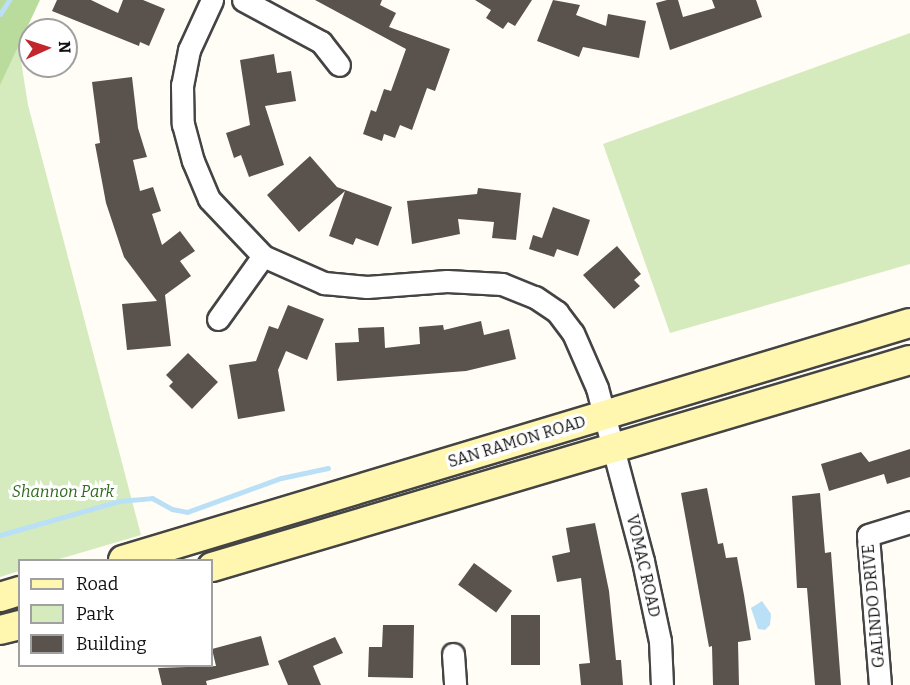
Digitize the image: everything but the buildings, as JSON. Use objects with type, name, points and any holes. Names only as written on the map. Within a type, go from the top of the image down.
[{"type":"main road","name":"SAN RAMON ROAD","points":[[130,559],[910,323]]},
{"type":"main road","name":"SAN RAMON ROAD","points":[[213,567],[614,450],[910,360]]},
{"type":"main road","points":[[0,597],[18,592]]},
{"type":"main road","points":[[0,630],[18,626]]},
{"type":"street","points":[[212,0],[189,50],[182,85],[183,124],[193,161],[209,199],[263,256],[218,319]]},
{"type":"street","points":[[243,0],[321,42],[339,65]]},
{"type":"street","name":"VOMAC ROAD","points":[[263,256],[324,283],[367,287],[447,281],[502,284],[535,297],[557,312],[573,333],[604,415],[614,450],[660,641],[662,685]]},
{"type":"street","name":"GALINDO DRIVE","points":[[880,685],[868,535],[910,522]]},
{"type":"street","points":[[453,654],[455,685]]},
{"type":"green space","points":[[0,0],[40,0],[32,18],[18,18],[18,47],[0,85]]},
{"type":"green space","name":"Shannon Park","points":[[15,23],[18,42],[18,78],[24,78],[28,105],[141,535],[59,559],[18,559],[18,571],[0,577],[0,24]]},
{"type":"green space","points":[[910,33],[910,264],[670,333],[603,144]]},
{"type":"water","points":[[762,601],[771,614],[770,625],[765,630],[758,629],[751,608]]},
{"type":"waterway","points":[[0,14],[9,0]]},
{"type":"waterway","points":[[0,535],[119,501],[152,498],[172,509],[187,512],[281,478],[328,468]]}]
